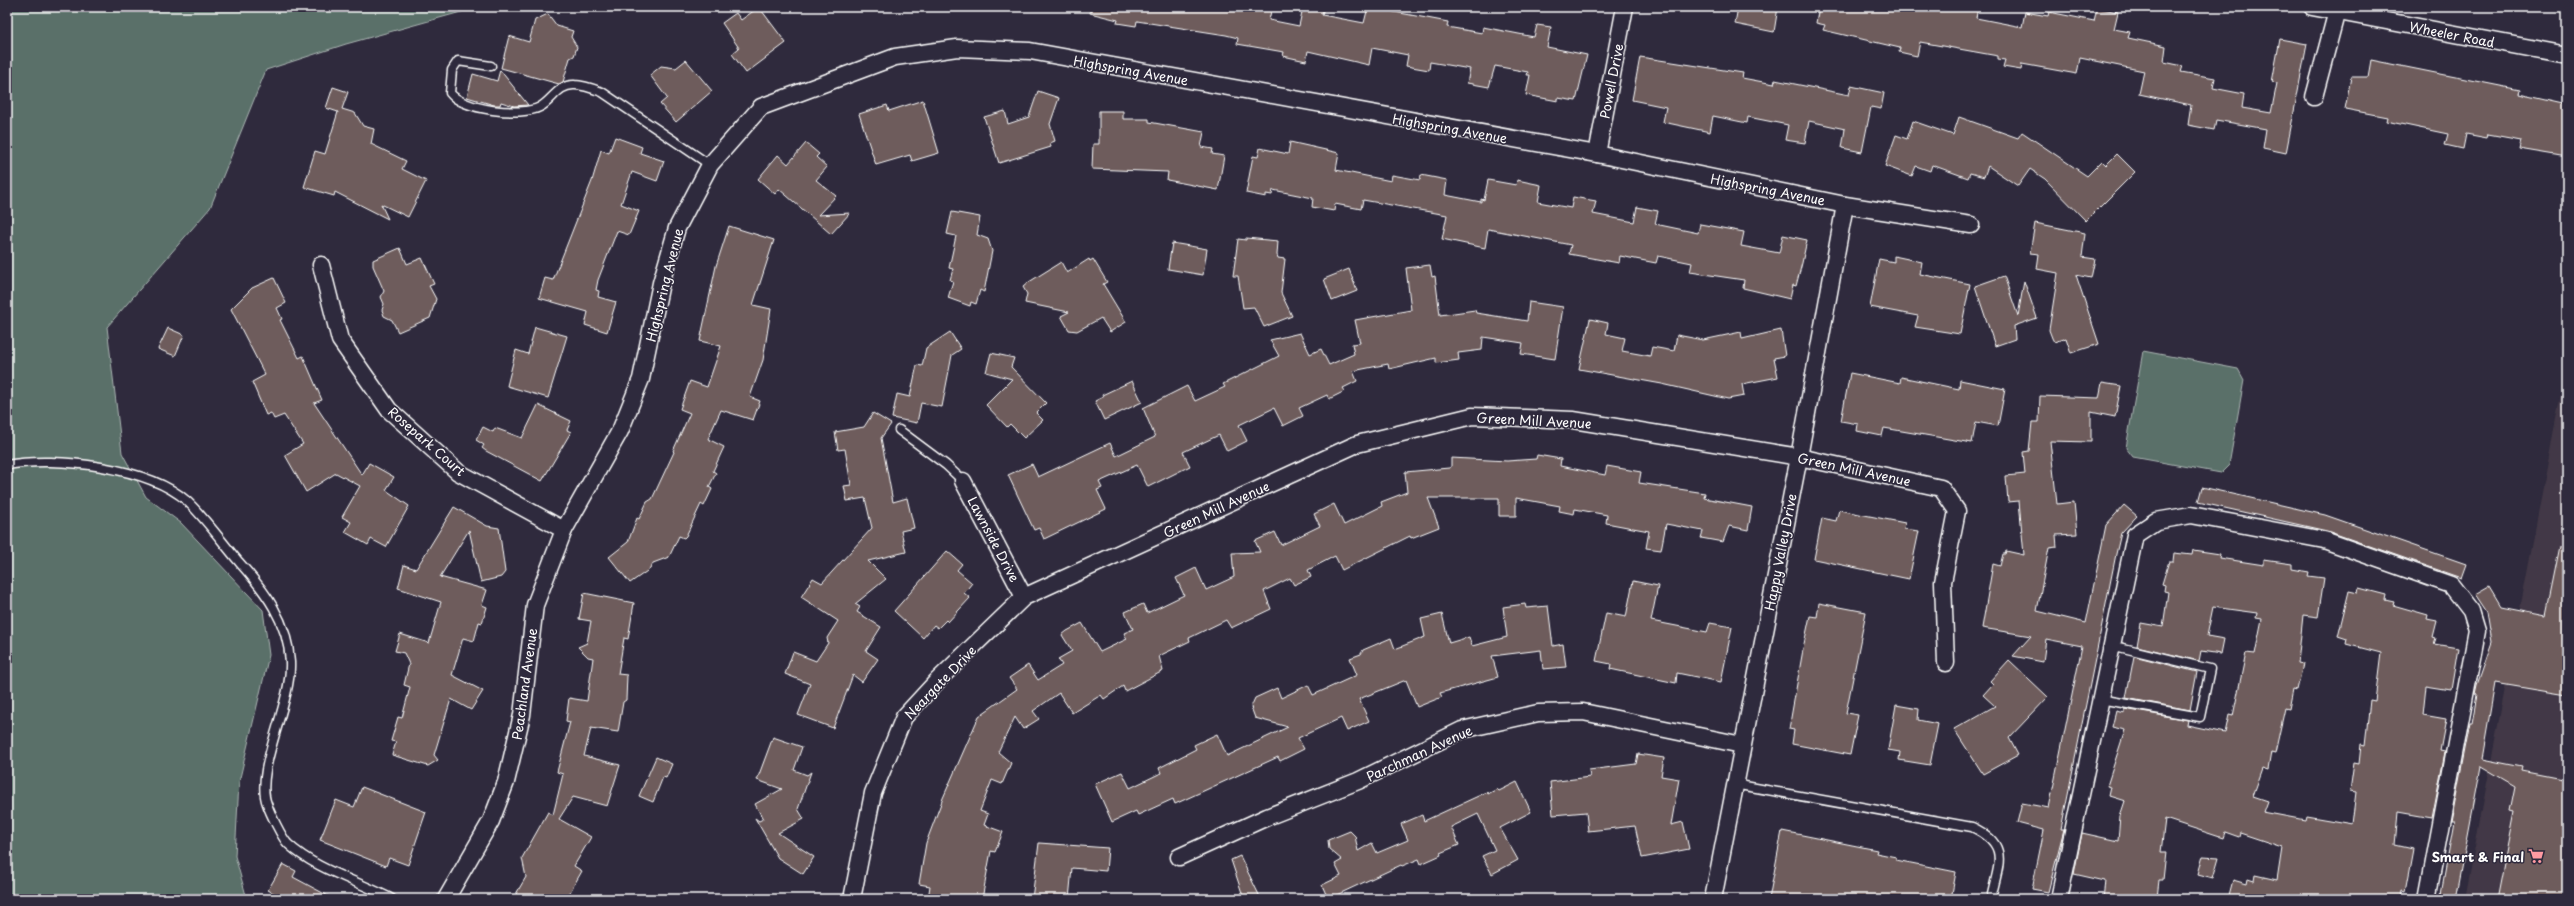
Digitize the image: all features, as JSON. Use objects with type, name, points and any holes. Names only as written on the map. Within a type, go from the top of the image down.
[{"type":"street","name":"Powell Drive","points":[[1597,154],[1625,7]]},
{"type":"street","name":"Wheeler Road","points":[[2312,7],[2337,9],[2567,55]]},
{"type":"street","points":[[2314,97],[2337,9]]},
{"type":"street","name":"Highspring Avenue","points":[[564,530],[620,431],[641,379],[661,283],[677,228],[710,165],[761,107],[895,57],[957,48],[1030,51],[1597,154],[1845,204],[1971,225]]},
{"type":"street","name":"Happy Valley Drive","points":[[1713,899],[1734,784],[1799,457],[1845,204]]},
{"type":"street","name":"Rosepark Court","points":[[321,265],[340,340],[389,410],[458,472],[564,530]]},
{"type":"street","name":"Green Mill Avenue","points":[[1024,597],[1357,444],[1472,416],[1573,420],[1799,457],[1941,488],[1957,511],[1943,582],[1946,663]]},
{"type":"street","name":"Lawnside Drive","points":[[963,481],[1024,597]]},
{"type":"street","points":[[2059,899],[2135,535],[2156,521],[2191,515],[2324,540],[2451,584],[2471,611],[2477,631],[2427,899]]},
{"type":"street","name":"Peachland Avenue","points":[[446,899],[491,821],[506,782],[522,715],[535,605],[564,530]]},
{"type":"street","name":"Neargate Drive","points":[[852,899],[873,793],[904,717],[939,679],[1024,597]]},
{"type":"street","name":"Parchman Avenue","points":[[1179,857],[1267,816],[1358,781],[1462,730],[1538,713],[1583,712],[1742,745]]},
{"type":"lane","points":[[491,66],[458,61],[452,70],[450,93],[454,98],[484,108],[520,112],[540,107],[563,87],[575,85],[584,87],[602,92],[710,165]]},
{"type":"lane","points":[[899,430],[946,465],[963,481]]},
{"type":"lane","points":[[7,465],[62,461],[118,471],[151,480],[186,501],[263,589],[280,617],[290,661],[288,693],[264,772],[266,803],[287,843],[321,866],[392,899]]},
{"type":"lane","points":[[2100,698],[2200,717],[2210,669],[2111,645]]},
{"type":"lane","points":[[1734,784],[1972,826],[1983,832],[1996,843],[2000,852],[1990,899]]},
{"type":"shaded area","points":[[2567,362],[2567,899],[2465,899]]},
{"type":"green space","points":[[7,7],[479,7],[346,44],[266,70],[210,208],[107,327],[122,453],[146,497],[181,523],[263,610],[269,655],[239,782],[235,856],[247,899],[7,899]]},
{"type":"green space","points":[[2143,351],[2238,369],[2244,380],[2229,465],[2221,473],[2133,457],[2126,448]]},
{"type":"building","points":[[759,7],[786,43],[746,73],[732,54],[739,48],[722,23],[736,13],[741,20]]},
{"type":"building","points":[[1090,7],[1272,7],[1269,20],[1299,26],[1303,7],[1324,7],[1322,15],[1364,23],[1368,7],[1448,22],[1447,27],[1482,33],[1483,27],[1534,37],[1537,25],[1551,27],[1547,47],[1587,55],[1576,101],[1558,98],[1558,101],[1526,95],[1530,75],[1527,75],[1528,72],[1495,66],[1489,87],[1467,83],[1470,69],[1430,62],[1429,70],[1406,66],[1408,55],[1372,48],[1369,65],[1308,51],[1306,61],[1283,56],[1284,52],[1237,44],[1238,38],[1226,35],[1137,21],[1136,26],[1117,23],[1118,20],[1090,13]]},
{"type":"building","points":[[1738,7],[1778,7],[1774,32],[1735,24]]},
{"type":"building","points":[[1819,7],[1916,7],[1930,10],[1931,7],[1978,7],[1976,18],[2022,27],[2025,12],[2048,16],[2049,12],[2094,21],[2097,8],[2118,12],[2114,29],[2130,32],[2128,38],[2166,46],[2164,62],[2183,66],[2181,72],[2215,78],[2213,88],[2244,94],[2242,108],[2271,113],[2277,83],[2272,82],[2280,39],[2307,44],[2286,153],[2263,148],[2266,129],[2216,120],[2214,130],[2188,125],[2191,105],[2139,94],[2144,71],[2080,58],[2077,74],[2022,64],[2021,70],[2003,67],[2005,60],[1998,59],[1998,56],[1920,42],[1917,56],[1899,52],[1900,48],[1823,30],[1825,25],[1816,23]]},
{"type":"building","points":[[548,14],[557,26],[573,31],[571,37],[577,47],[574,56],[570,58],[563,82],[559,84],[501,68],[509,36],[529,42],[535,20]]},
{"type":"building","points":[[1640,57],[1743,73],[1742,78],[1774,84],[1775,80],[1849,95],[1851,86],[1884,93],[1881,109],[1871,107],[1862,152],[1842,148],[1845,129],[1809,121],[1805,143],[1785,140],[1788,125],[1748,117],[1747,123],[1713,116],[1710,132],[1663,122],[1666,107],[1632,100]]},
{"type":"building","points":[[686,60],[712,91],[676,122],[660,104],[667,98],[650,75],[661,66],[676,68]]},
{"type":"building","points":[[2371,60],[2520,90],[2519,94],[2567,105],[2567,157],[2519,149],[2521,140],[2488,134],[2487,138],[2466,134],[2463,149],[2445,145],[2448,134],[2386,121],[2387,117],[2345,109],[2351,77],[2368,77]]},
{"type":"building","points":[[500,70],[528,105],[514,106],[501,102],[500,105],[494,105],[467,97],[473,74],[497,81]]},
{"type":"building","points":[[333,87],[348,92],[342,109],[355,113],[363,126],[374,129],[371,144],[406,161],[402,169],[426,181],[408,217],[381,204],[388,219],[335,192],[334,196],[304,187],[315,151],[325,154],[338,112],[326,108]]},
{"type":"building","points":[[1038,91],[1059,98],[1050,124],[1055,141],[1050,143],[1051,147],[999,163],[984,117],[1005,111],[1008,124],[1029,117]]},
{"type":"building","points":[[923,100],[939,153],[912,161],[910,155],[876,165],[859,114],[887,105],[889,111]]},
{"type":"building","points":[[1099,111],[1123,111],[1123,119],[1149,119],[1149,122],[1204,132],[1201,147],[1213,149],[1212,154],[1224,156],[1218,190],[1167,180],[1168,172],[1092,169],[1093,144],[1099,144]]},
{"type":"building","points":[[1959,117],[2018,138],[2022,132],[2087,176],[2102,161],[2106,165],[2117,154],[2135,172],[2086,221],[2045,179],[2030,169],[2018,186],[1988,166],[1984,177],[1970,173],[1968,178],[1932,165],[1930,171],[1916,166],[1912,176],[1885,166],[1896,135],[1907,139],[1913,121],[1953,135]]},
{"type":"building","points":[[615,137],[642,147],[640,153],[664,161],[657,181],[632,172],[621,204],[639,211],[629,235],[617,231],[598,280],[596,290],[599,291],[598,297],[616,302],[607,332],[585,325],[588,312],[539,298],[545,278],[553,280],[592,181],[601,150],[609,153]]},
{"type":"building","points":[[1290,142],[1339,153],[1336,170],[1391,181],[1392,175],[1420,180],[1421,175],[1447,180],[1445,195],[1481,202],[1481,199],[1484,200],[1488,180],[1516,185],[1517,180],[1541,185],[1538,202],[1571,208],[1573,197],[1596,201],[1593,214],[1634,222],[1637,207],[1658,211],[1655,224],[1698,233],[1700,224],[1744,232],[1741,246],[1779,253],[1783,235],[1807,240],[1796,286],[1793,285],[1790,299],[1743,288],[1744,280],[1690,272],[1692,263],[1658,256],[1656,263],[1620,256],[1619,263],[1569,254],[1571,245],[1488,229],[1485,248],[1442,239],[1447,215],[1363,200],[1361,209],[1335,204],[1334,211],[1312,207],[1313,198],[1273,190],[1272,195],[1266,194],[1266,197],[1246,193],[1253,156],[1258,157],[1260,148],[1288,154]]},
{"type":"building","points":[[806,143],[819,154],[816,157],[827,167],[816,180],[836,196],[818,215],[850,213],[831,234],[779,189],[775,194],[758,179],[778,155],[788,164]]},
{"type":"building","points":[[952,212],[980,217],[977,235],[988,239],[992,251],[984,292],[980,290],[976,304],[971,302],[970,306],[948,298],[953,281],[950,280],[953,269],[949,268],[956,236],[947,234]]},
{"type":"building","points":[[2035,223],[2085,233],[2082,257],[2095,259],[2091,278],[2076,275],[2099,344],[2071,353],[2066,338],[2054,342],[2049,330],[2058,273],[2037,269],[2039,254],[2030,253]]},
{"type":"building","points":[[729,226],[774,240],[753,305],[771,309],[763,360],[750,397],[760,401],[753,420],[721,410],[708,439],[724,447],[713,471],[716,473],[709,487],[712,489],[704,506],[701,504],[686,536],[684,538],[679,536],[669,557],[653,563],[650,569],[630,583],[609,557],[628,542],[637,518],[639,519],[647,502],[652,499],[674,452],[673,451],[690,413],[680,409],[690,381],[707,387],[721,346],[700,341],[716,266]]},
{"type":"building","points":[[1246,238],[1278,241],[1278,258],[1285,259],[1281,293],[1292,316],[1264,327],[1254,307],[1243,308],[1238,276],[1233,276],[1238,239],[1246,240]]},
{"type":"building","points":[[1172,243],[1207,249],[1203,275],[1168,269]]},
{"type":"building","points":[[400,248],[407,264],[422,258],[434,284],[429,286],[436,299],[430,318],[398,332],[392,320],[384,316],[382,310],[384,304],[381,297],[384,291],[373,266],[373,260]]},
{"type":"building","points":[[1894,256],[1922,262],[1920,274],[1970,284],[1960,334],[1915,327],[1918,316],[1870,307],[1879,259],[1894,262]]},
{"type":"building","points":[[1089,259],[1090,261],[1093,259],[1107,282],[1103,284],[1126,322],[1110,332],[1101,318],[1077,331],[1069,330],[1061,316],[1069,312],[1025,303],[1027,294],[1023,287],[1029,282],[1061,262],[1067,273]]},
{"type":"building","points":[[1430,265],[1432,277],[1435,276],[1440,315],[1475,310],[1476,313],[1527,321],[1529,302],[1563,307],[1555,359],[1521,354],[1523,343],[1483,337],[1482,350],[1458,353],[1459,360],[1436,363],[1436,358],[1389,369],[1388,364],[1353,371],[1357,381],[1343,388],[1345,391],[1329,399],[1327,395],[1299,408],[1303,416],[1283,426],[1274,408],[1239,425],[1247,441],[1227,451],[1219,435],[1183,452],[1190,466],[1148,487],[1137,465],[1099,482],[1102,488],[1097,490],[1106,509],[1044,539],[1039,528],[1034,530],[1008,475],[1032,464],[1038,477],[1110,443],[1116,456],[1155,437],[1143,408],[1187,386],[1195,401],[1225,387],[1223,384],[1279,356],[1270,340],[1300,333],[1310,354],[1321,349],[1329,365],[1354,354],[1352,344],[1360,343],[1355,320],[1411,310],[1406,268]]},
{"type":"building","points":[[1349,269],[1357,291],[1332,301],[1324,279]]},
{"type":"building","points":[[2004,276],[2018,316],[2024,281],[2037,318],[2014,326],[2015,339],[1995,346],[1975,286]]},
{"type":"building","points":[[274,278],[286,303],[277,308],[282,319],[280,320],[299,358],[303,356],[322,400],[314,403],[362,475],[369,463],[394,477],[386,490],[409,506],[386,547],[371,539],[368,545],[345,532],[351,522],[342,517],[360,486],[336,473],[306,492],[285,455],[303,444],[284,415],[274,419],[271,413],[266,415],[252,382],[265,375],[231,309],[252,288]]},
{"type":"building","points":[[1590,319],[1608,323],[1606,334],[1625,338],[1622,351],[1650,356],[1652,347],[1674,351],[1677,335],[1703,340],[1741,332],[1742,339],[1781,330],[1785,356],[1774,358],[1778,377],[1742,384],[1744,396],[1728,399],[1662,384],[1579,369]]},
{"type":"building","points":[[535,327],[567,336],[548,398],[507,386],[516,350],[528,354]]},
{"type":"building","points":[[168,328],[184,335],[175,356],[158,349]]},
{"type":"building","points":[[950,332],[961,349],[952,355],[942,407],[921,403],[917,423],[892,418],[897,394],[910,397],[917,365],[922,366],[926,348]]},
{"type":"building","points":[[991,353],[1014,358],[1011,367],[1046,403],[1036,413],[1043,420],[1024,438],[1010,424],[1007,427],[986,405],[1012,379],[986,372]]},
{"type":"building","points":[[1850,373],[1900,383],[1901,377],[1959,389],[1960,380],[2005,389],[1998,426],[1976,422],[1972,443],[1884,428],[1882,436],[1857,431],[1858,424],[1841,421]]},
{"type":"building","points":[[1132,381],[1142,402],[1104,420],[1095,401],[1103,397],[1102,395]]},
{"type":"building","points":[[2102,383],[2121,386],[2115,417],[2091,412],[2091,442],[2050,441],[2057,504],[2074,502],[2077,534],[2056,535],[2057,547],[2049,548],[2037,611],[2086,623],[2106,525],[2124,505],[2137,516],[2121,533],[2116,554],[2061,829],[2064,829],[2048,892],[2032,889],[2044,830],[2017,823],[2022,803],[2049,808],[2082,646],[2046,639],[2043,662],[2013,656],[2031,636],[1982,628],[1993,564],[2000,566],[2003,554],[2005,554],[2006,551],[2024,555],[2019,501],[2008,502],[2006,476],[2025,474],[2023,452],[2029,451],[2032,422],[2039,422],[2040,396],[2099,398]]},
{"type":"building","points":[[538,405],[571,421],[567,430],[571,432],[542,481],[486,451],[482,448],[484,445],[476,440],[483,427],[493,432],[495,428],[522,438]]},
{"type":"building","points":[[873,413],[891,424],[881,438],[893,502],[907,498],[914,528],[901,531],[906,552],[868,561],[886,579],[855,604],[860,607],[857,612],[881,627],[866,651],[878,659],[862,682],[853,675],[833,728],[798,715],[810,684],[785,674],[793,652],[816,661],[828,643],[827,638],[838,621],[801,597],[813,578],[822,583],[872,528],[865,498],[847,501],[844,486],[851,485],[845,449],[838,450],[835,432],[864,427]]},
{"type":"building","points":[[1537,455],[1561,459],[1560,466],[1605,475],[1607,466],[1641,472],[1639,483],[1705,493],[1704,498],[1752,507],[1748,530],[1729,526],[1723,542],[1701,538],[1703,531],[1666,524],[1661,550],[1646,548],[1649,531],[1606,523],[1607,515],[1575,509],[1574,514],[1559,511],[1560,506],[1516,498],[1516,516],[1499,516],[1499,498],[1428,498],[1439,527],[1411,538],[1410,536],[1342,570],[1335,556],[1308,570],[1311,577],[1294,585],[1290,578],[1264,591],[1271,609],[1231,628],[1226,620],[1189,638],[1190,641],[1159,656],[1163,671],[1125,691],[1123,686],[1104,699],[1101,695],[1072,713],[1059,693],[1033,711],[1039,719],[1023,729],[1015,717],[998,752],[1011,763],[1002,784],[992,780],[980,811],[988,814],[984,825],[1003,832],[995,852],[991,851],[982,899],[928,899],[930,886],[919,884],[926,843],[943,798],[979,716],[1017,689],[1009,678],[1028,665],[1038,680],[1062,665],[1058,659],[1072,651],[1062,635],[1067,631],[1082,623],[1100,652],[1127,639],[1124,633],[1133,629],[1125,612],[1143,604],[1147,613],[1184,595],[1176,578],[1196,568],[1206,590],[1234,577],[1232,553],[1260,552],[1255,541],[1275,532],[1281,545],[1320,526],[1314,514],[1334,504],[1344,525],[1382,506],[1381,502],[1407,492],[1405,472],[1449,468],[1451,467],[1451,458],[1507,461],[1536,459]]},
{"type":"building","points":[[2202,487],[2325,515],[2466,564],[2461,578],[2327,531],[2198,502]]},
{"type":"building","points":[[454,507],[487,526],[499,528],[505,572],[501,577],[481,582],[469,530],[440,577],[487,590],[482,605],[487,607],[482,623],[479,622],[474,641],[463,638],[452,675],[483,691],[471,710],[451,699],[434,755],[438,760],[428,766],[392,755],[396,742],[391,741],[398,717],[402,718],[410,687],[404,685],[409,664],[404,653],[395,651],[400,634],[429,643],[441,602],[398,588],[404,565],[416,569]]},
{"type":"building","points":[[1839,510],[1905,523],[1904,529],[1919,531],[1909,579],[1814,559],[1822,518],[1836,521]]},
{"type":"building","points":[[2560,546],[2567,546],[2567,695],[2495,683],[2482,759],[2522,767],[2521,771],[2567,780],[2567,899],[2497,899],[2514,812],[2510,811],[2515,786],[2481,766],[2456,899],[2440,899],[2454,822],[2451,822],[2470,723],[2472,723],[2477,695],[2475,694],[2492,642],[2487,612],[2475,594],[2489,586],[2501,606],[2546,615]]},
{"type":"building","points":[[2193,550],[2220,554],[2219,558],[2264,565],[2264,560],[2292,564],[2292,569],[2309,572],[2308,576],[2324,578],[2318,617],[2303,615],[2298,663],[2303,664],[2297,690],[2293,689],[2289,709],[2285,708],[2275,753],[2271,752],[2268,770],[2262,768],[2252,796],[2267,801],[2263,812],[2305,820],[2306,816],[2352,824],[2356,792],[2350,791],[2354,763],[2359,764],[2361,745],[2365,746],[2370,700],[2375,701],[2381,653],[2346,644],[2347,639],[2338,636],[2349,591],[2358,593],[2359,588],[2386,595],[2385,600],[2394,602],[2393,605],[2428,615],[2427,619],[2437,621],[2433,637],[2436,638],[2434,644],[2458,648],[2451,690],[2426,686],[2423,715],[2446,719],[2440,751],[2445,752],[2432,818],[2398,812],[2395,845],[2413,849],[2405,892],[2401,891],[2400,899],[2228,899],[2233,880],[2247,884],[2248,879],[2254,881],[2255,875],[2277,880],[2282,847],[2240,833],[2239,837],[2225,832],[2223,838],[2165,819],[2161,852],[2166,852],[2163,880],[2159,880],[2157,898],[2103,899],[2105,881],[2074,874],[2082,833],[2118,841],[2120,816],[2125,801],[2109,796],[2111,787],[2107,786],[2125,730],[2112,727],[2116,711],[2124,713],[2124,709],[2188,720],[2187,725],[2225,733],[2229,715],[2233,716],[2246,653],[2255,654],[2262,619],[2256,618],[2257,613],[2213,607],[2207,636],[2224,639],[2221,654],[2201,651],[2199,661],[2137,646],[2141,623],[2163,627],[2168,592],[2164,591],[2165,585],[2162,584],[2169,561],[2173,561],[2174,553],[2192,555]]},
{"type":"building","points":[[947,551],[962,564],[957,570],[972,583],[964,593],[970,598],[948,622],[946,620],[938,628],[934,625],[923,638],[894,611]]},
{"type":"building","points":[[1633,581],[1658,586],[1651,621],[1707,632],[1710,623],[1732,627],[1721,682],[1677,673],[1676,683],[1610,669],[1611,664],[1596,661],[1606,613],[1626,617]]},
{"type":"building","points":[[584,593],[634,603],[628,639],[624,638],[618,674],[627,675],[626,700],[623,702],[618,732],[591,728],[584,756],[620,765],[607,806],[573,797],[559,819],[591,837],[574,866],[582,871],[566,899],[513,899],[526,877],[522,858],[548,812],[553,815],[563,774],[557,772],[570,722],[566,721],[569,698],[587,701],[593,658],[588,657],[578,647],[587,643],[591,621],[579,619]]},
{"type":"building","points":[[1819,603],[1866,612],[1846,713],[1858,715],[1850,755],[1792,744],[1794,730],[1789,729],[1804,644],[1810,616],[1817,617]]},
{"type":"building","points":[[1525,604],[1526,608],[1548,606],[1553,646],[1563,644],[1566,667],[1543,669],[1541,650],[1492,656],[1498,677],[1440,693],[1442,697],[1417,707],[1406,680],[1359,699],[1369,721],[1347,731],[1341,718],[1298,738],[1304,749],[1280,761],[1278,757],[1175,804],[1173,799],[1138,815],[1136,811],[1112,822],[1095,784],[1122,772],[1130,788],[1161,773],[1159,768],[1196,749],[1194,745],[1217,734],[1227,756],[1288,727],[1255,718],[1251,707],[1255,698],[1277,688],[1281,698],[1308,685],[1313,695],[1357,675],[1350,658],[1361,654],[1363,650],[1391,638],[1395,649],[1425,637],[1421,619],[1442,614],[1449,643],[1469,637],[1472,646],[1507,637],[1503,607]]},
{"type":"building","points":[[2134,656],[2197,672],[2190,710],[2126,698]]},
{"type":"building","points":[[2009,660],[2048,697],[2009,738],[2018,755],[1983,774],[1954,729],[1995,706],[1983,695],[1993,684],[1990,681]]},
{"type":"building","points":[[1896,705],[1919,709],[1918,720],[1938,724],[1930,765],[1899,760],[1900,752],[1888,750]]},
{"type":"building","points":[[773,737],[802,747],[794,770],[807,775],[811,772],[798,809],[804,819],[778,833],[814,857],[803,874],[778,858],[755,818],[759,821],[763,819],[755,804],[782,789],[757,780]]},
{"type":"building","points":[[1638,754],[1664,758],[1661,776],[1679,779],[1671,825],[1683,822],[1689,849],[1642,858],[1635,826],[1588,831],[1586,812],[1553,815],[1550,782],[1590,777],[1589,770],[1636,764]]},
{"type":"building","points":[[656,757],[672,764],[666,778],[663,777],[653,802],[639,796]]},
{"type":"building","points":[[1517,782],[1531,812],[1500,828],[1518,860],[1492,874],[1482,856],[1495,850],[1478,814],[1451,827],[1459,845],[1440,853],[1441,855],[1421,864],[1419,859],[1402,866],[1401,865],[1328,899],[1322,885],[1341,876],[1335,864],[1342,860],[1329,849],[1328,840],[1350,831],[1355,836],[1358,851],[1372,843],[1377,853],[1408,840],[1401,824],[1422,815],[1424,821],[1487,792],[1488,794],[1497,789],[1499,791]]},
{"type":"building","points":[[362,787],[426,812],[408,865],[389,858],[386,866],[320,840],[336,800],[354,807]]},
{"type":"building","points":[[1782,831],[1877,850],[1876,853],[1896,857],[1896,860],[1956,872],[1951,899],[1769,899]]},
{"type":"building","points":[[1039,843],[1108,848],[1106,871],[1072,868],[1069,899],[1032,899]]},
{"type":"building","points":[[1240,856],[1261,899],[1244,899],[1231,860]]},
{"type":"building","points":[[2203,856],[2219,857],[2213,878],[2198,874]]},
{"type":"building","points":[[283,864],[296,871],[293,877],[334,899],[284,899],[268,890]]},
{"type":"place","name":"Smart & Final","points":[[2536,856]]}]
